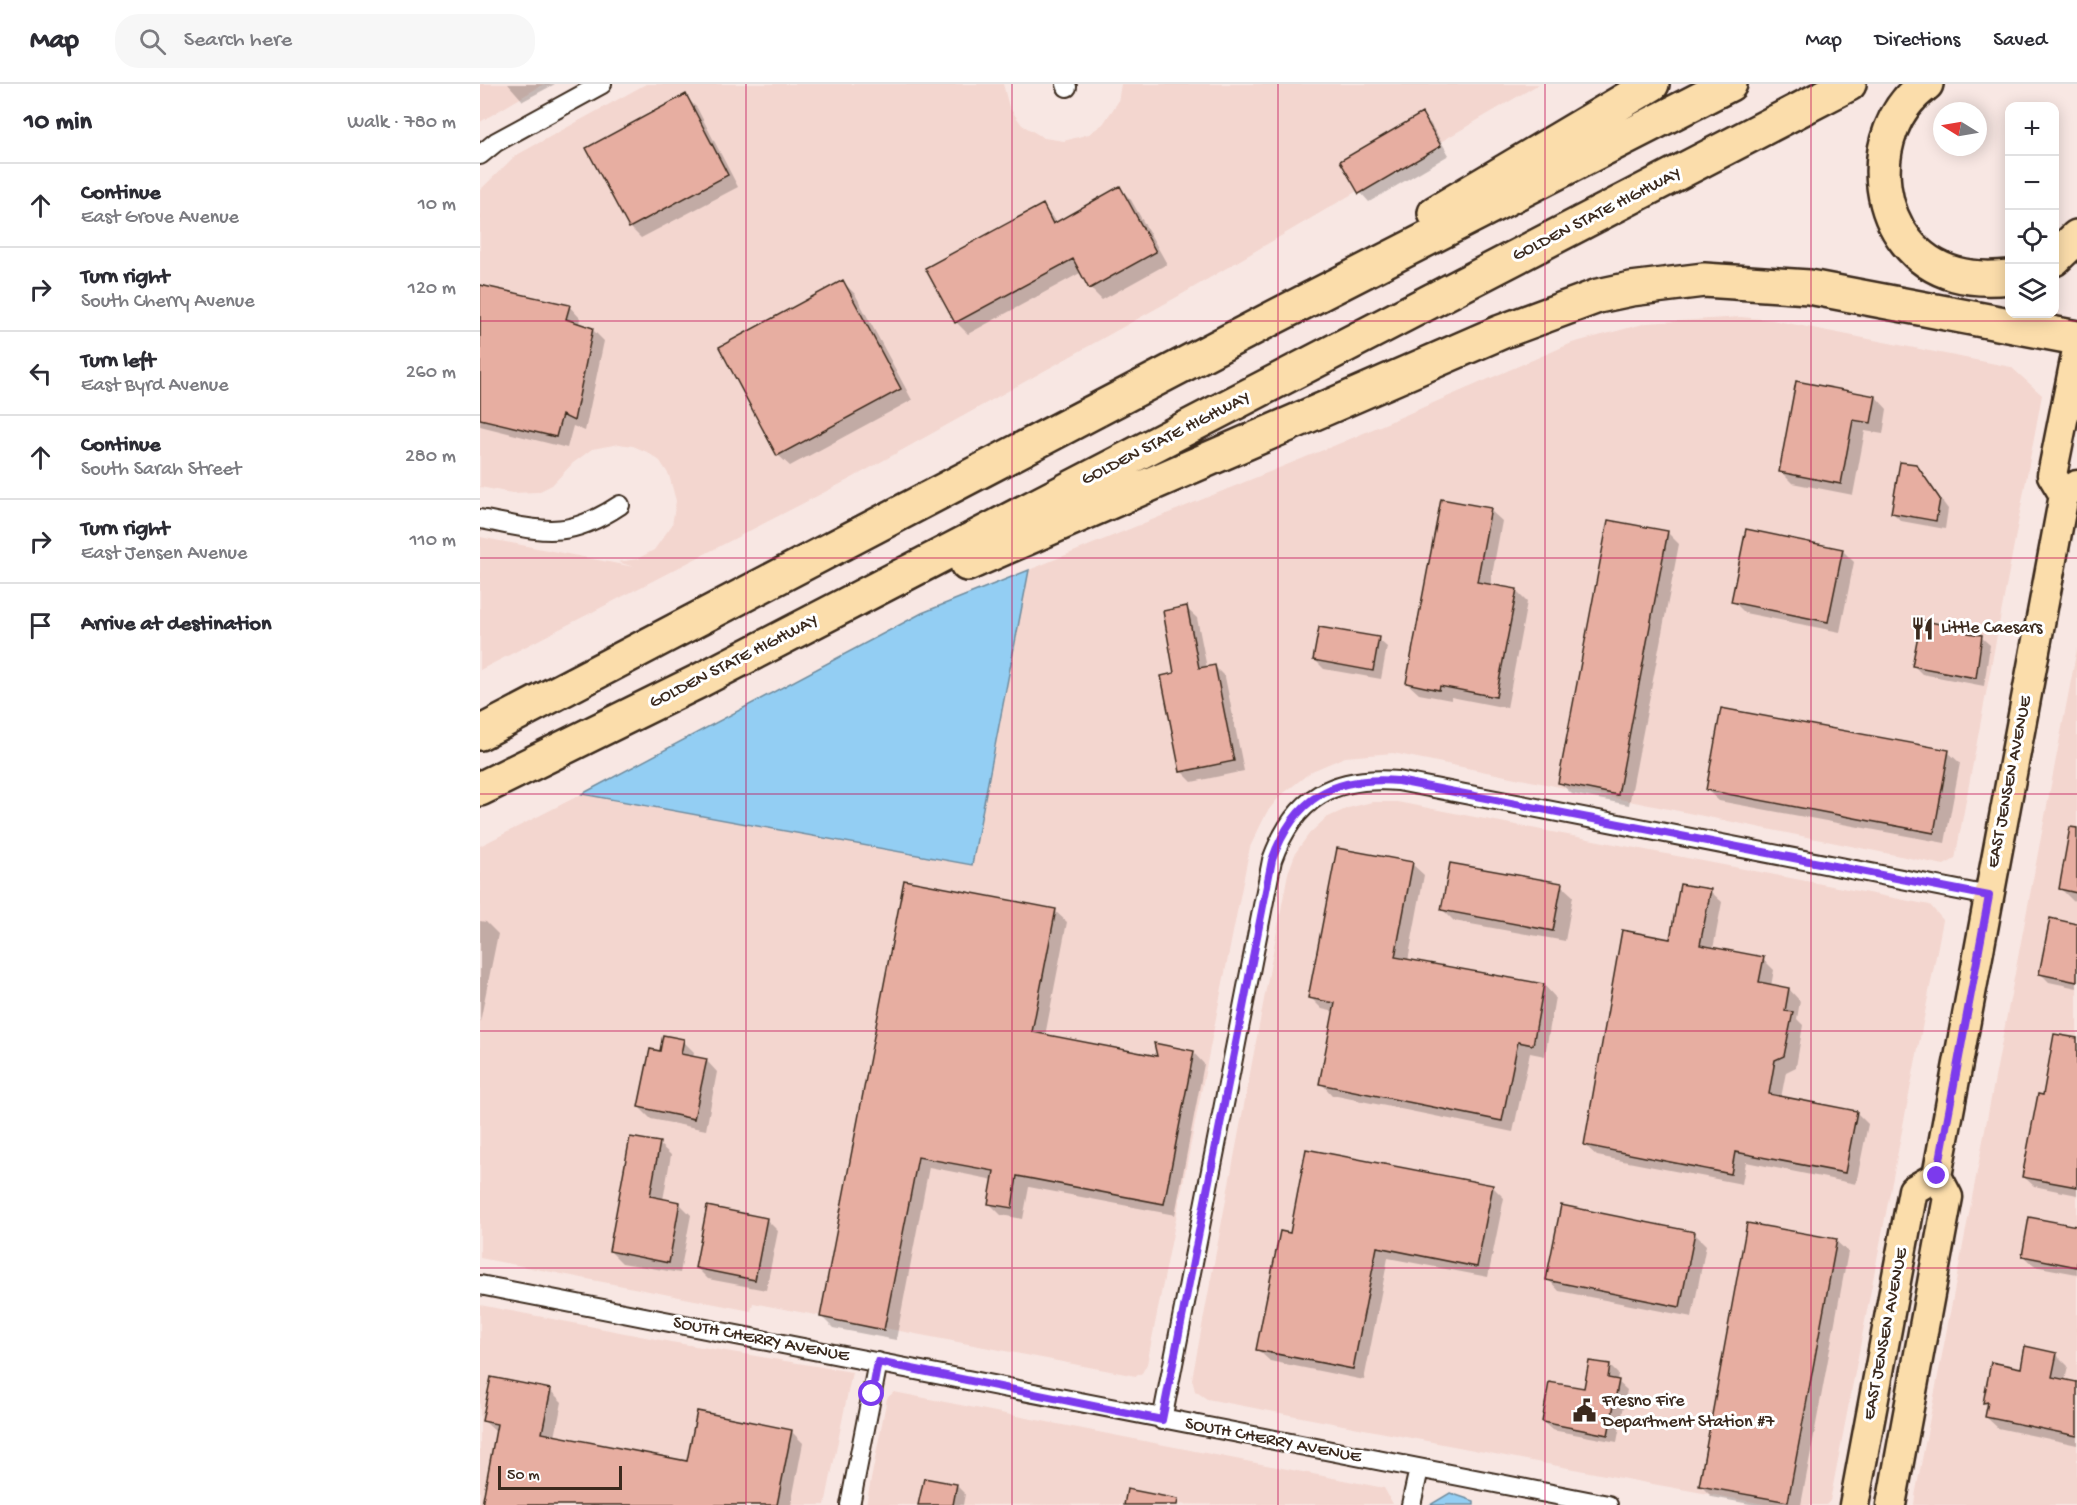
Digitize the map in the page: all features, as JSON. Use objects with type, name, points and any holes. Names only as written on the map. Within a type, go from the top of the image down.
[{"type":"highway","points":[[1267,321],[1455,201],[1652,84]]},
{"type":"highway","points":[[480,733],[1267,321],[1730,84]]},
{"type":"highway","name":"GOLDEN STATE HIGHWAY","points":[[480,789],[699,681],[1849,84]]},
{"type":"highway","points":[[1926,84],[1917,90],[1898,115],[1885,143],[1882,176],[1888,210],[1904,238],[1926,259],[1953,273],[1984,279],[2005,277]]},
{"type":"highway","points":[[2059,255],[2077,237]]},
{"type":"highway","points":[[699,681],[1501,332],[1598,296],[1704,280],[1762,282],[1809,287],[2077,338]]},
{"type":"main road","name":"EAST JENSEN AVENUE","points":[[1891,1505],[1948,1197],[1937,1176],[1989,896],[2071,490],[2052,476],[2077,350]]},
{"type":"main road","name":"EAST JENSEN AVENUE","points":[[1854,1505],[1913,1190],[1937,1176]]},
{"type":"street","points":[[480,155],[496,142],[602,84]]},
{"type":"street","points":[[480,519],[553,532],[580,526],[620,506]]},
{"type":"street","points":[[1162,1420],[1272,860],[1290,823],[1312,800],[1324,792],[1352,781],[1398,781],[1989,896]]},
{"type":"street","name":"SOUTH CHERRY AVENUE","points":[[480,1285],[1162,1420],[1608,1505]]},
{"type":"street","points":[[850,1505],[878,1362]]},
{"type":"street","points":[[1411,1505],[1419,1469]]},
{"type":"shaded area","points":[[480,84],[544,84],[480,122]]},
{"type":"shaded area","points":[[646,84],[1003,84],[1009,107],[1022,125],[1044,138],[1064,141],[1089,134],[1103,124],[1118,102],[1121,84],[1539,84],[1184,293],[852,478],[480,670],[480,537],[634,567],[618,562],[637,559],[654,550],[672,525],[676,501],[669,475],[660,461],[633,446],[619,444],[592,449],[573,463],[552,485],[538,492],[512,493],[480,487],[480,190],[515,156]]},
{"type":"shaded area","points":[[1741,317],[1772,320],[2011,367],[2042,395],[1955,859],[1944,865],[1393,753],[1345,757],[1312,771],[1280,796],[1267,812],[1250,847],[1147,1364],[1142,1373],[1136,1376],[753,1303],[751,1311],[480,1258],[480,846],[582,794],[765,825],[972,865],[1029,570],[1343,442],[1572,343],[1647,323]]},
{"type":"shaded area","points":[[2077,649],[2077,1505],[1914,1505],[1915,1496]]},
{"type":"shaded area","points":[[1372,802],[1397,802],[1930,905],[1943,920],[1830,1501],[1826,1505],[1770,1505],[1647,1483],[1207,1399],[1195,1391],[1192,1379],[1288,873],[1296,852],[1309,834],[1326,818],[1348,808]]},
{"type":"shaded area","points":[[480,1305],[671,1342],[852,1372],[825,1505],[480,1505]]},
{"type":"shaded area","points":[[894,1392],[1384,1488],[1393,1504],[866,1505],[887,1398]]},
{"type":"water","points":[[1029,570],[972,865],[582,794],[922,613]]},
{"type":"water","points":[[1450,1493],[1474,1501],[1474,1505],[1430,1505]]},
{"type":"building","points":[[686,94],[728,175],[629,228],[586,148]]},
{"type":"building","points":[[1422,113],[1441,146],[1359,194],[1340,161]]},
{"type":"building","points":[[1120,186],[1156,252],[1089,289],[1073,259],[955,323],[925,268],[1043,204],[1053,224]]},
{"type":"building","points":[[843,280],[901,389],[777,456],[719,347]]},
{"type":"building","points":[[480,285],[570,305],[566,319],[593,328],[574,421],[562,415],[556,437],[480,419]]},
{"type":"building","points":[[1796,381],[1876,396],[1871,423],[1853,420],[1841,484],[1779,472]]},
{"type":"building","points":[[1900,462],[1916,464],[1940,499],[1936,521],[1891,513]]},
{"type":"building","points":[[1441,499],[1491,508],[1477,582],[1517,589],[1496,697],[1440,686],[1439,690],[1406,683]]},
{"type":"building","points":[[1608,520],[1668,531],[1618,795],[1558,783]]},
{"type":"building","points":[[1746,529],[1843,549],[1828,622],[1731,602]]},
{"type":"building","points":[[1187,606],[1199,668],[1215,665],[1234,761],[1180,772],[1161,676],[1174,673],[1163,611]]},
{"type":"building","points":[[1921,620],[1982,635],[1976,678],[1912,666]]},
{"type":"building","points":[[1319,627],[1379,637],[1373,671],[1313,660]]},
{"type":"building","points":[[1721,708],[1949,750],[1934,833],[1706,790]]},
{"type":"building","points":[[2070,827],[2077,828],[2077,893],[2059,889]]},
{"type":"building","points":[[1337,848],[1413,862],[1395,957],[1544,984],[1533,1045],[1518,1042],[1502,1121],[1319,1084],[1335,1003],[1308,998]]},
{"type":"building","points":[[1450,863],[1562,883],[1553,931],[1441,910]]},
{"type":"building","points":[[904,880],[1056,909],[1032,1032],[1157,1056],[1154,1043],[1194,1051],[1164,1204],[1017,1176],[1012,1208],[988,1204],[994,1171],[918,1157],[884,1330],[820,1317]]},
{"type":"building","points":[[1680,884],[1711,889],[1700,945],[1764,957],[1759,982],[1789,988],[1785,1011],[1793,1012],[1784,1056],[1775,1060],[1769,1094],[1857,1111],[1845,1173],[1735,1152],[1731,1174],[1584,1145],[1622,930],[1670,939]]},
{"type":"building","points":[[2050,918],[2077,924],[2077,982],[2039,974]]},
{"type":"building","points":[[2054,1034],[2077,1038],[2077,1187],[2022,1177],[2038,1094],[2043,1095]]},
{"type":"building","points":[[663,1035],[684,1039],[681,1054],[707,1059],[694,1119],[638,1107],[650,1049],[660,1051]]},
{"type":"building","points":[[630,1137],[660,1142],[650,1196],[680,1202],[669,1263],[609,1251]]},
{"type":"building","points":[[1306,1149],[1493,1185],[1477,1267],[1377,1247],[1353,1369],[1256,1350],[1280,1231],[1290,1233]]},
{"type":"building","points":[[1561,1205],[1695,1232],[1680,1307],[1546,1280]]},
{"type":"building","points":[[707,1206],[767,1218],[755,1280],[695,1268]]},
{"type":"building","points":[[2029,1217],[2077,1226],[2077,1267],[2022,1256]]},
{"type":"building","points":[[1747,1223],[1837,1239],[1788,1502],[1699,1486]]},
{"type":"building","points":[[2025,1346],[2057,1353],[2052,1377],[2077,1382],[2077,1436],[1985,1417],[1988,1402],[1983,1403],[1991,1362],[2021,1368]]},
{"type":"building","points":[[1589,1361],[1610,1364],[1608,1378],[1619,1380],[1608,1435],[1542,1422],[1549,1382],[1584,1388]]},
{"type":"building","points":[[491,1377],[551,1389],[542,1433],[687,1461],[697,1411],[792,1430],[777,1505],[482,1505],[497,1424],[482,1421]]},
{"type":"building","points":[[924,1478],[957,1484],[953,1505],[918,1505]]},
{"type":"building","points":[[1127,1489],[1178,1499],[1177,1505],[1124,1505]]},
{"type":"place","name":"Little Caesars","points":[[1923,628]]},
{"type":"place","name":"Fresno Fire Department Station #7","points":[[1584,1411]]},
{"type":"route","points":[[872,1394],[878,1362],[1162,1420],[1272,860],[1279,840],[1290,823],[1312,800],[1338,785],[1352,781],[1370,779],[1398,781],[1989,896],[1937,1176]]}]
